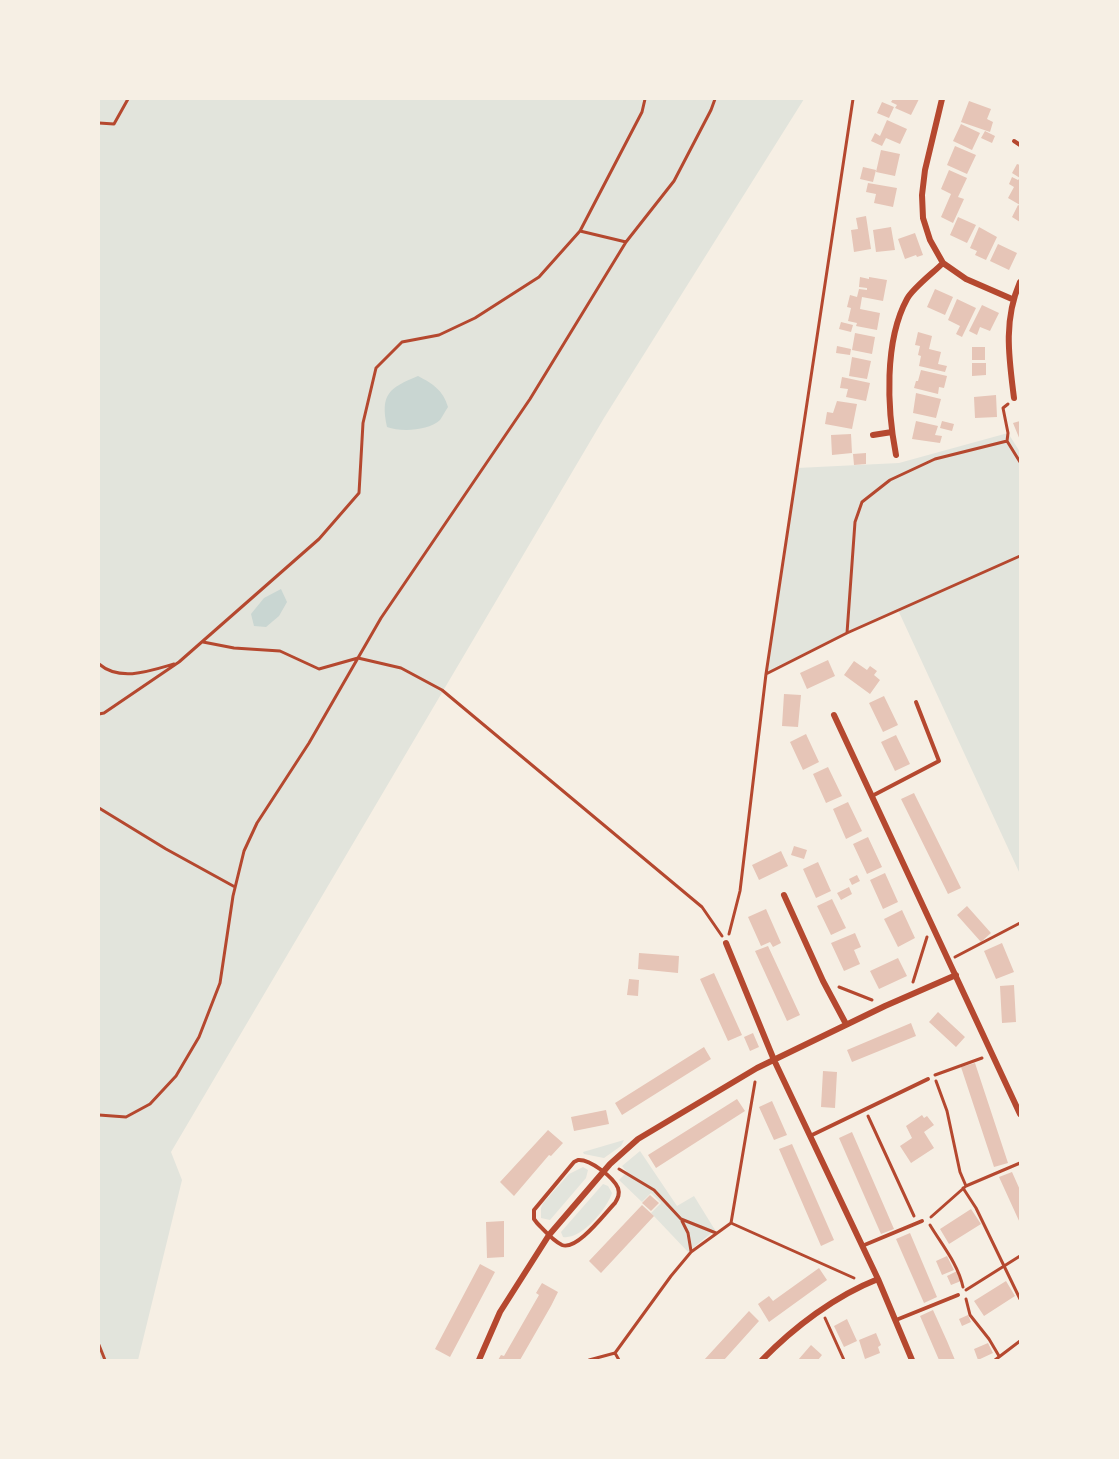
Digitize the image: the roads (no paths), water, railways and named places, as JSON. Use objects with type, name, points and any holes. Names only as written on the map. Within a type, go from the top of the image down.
[{"type":"street","points":[[942,99],[925,170],[922,195],[923,218],[930,240],[943,263],[966,279],[1012,299]]},
{"type":"street","points":[[896,455],[892,432],[890,386],[897,326],[908,297],[943,263]]},
{"type":"street","points":[[1014,398],[1009,355],[1009,322],[1012,299],[1020,282]]},
{"type":"street","points":[[873,435],[892,432]]},
{"type":"street","points":[[834,716],[1020,1114]]},
{"type":"street","points":[[784,895],[823,981],[846,1024]]},
{"type":"street","points":[[726,943],[774,1060],[878,1279],[911,1360]]},
{"type":"street","points":[[479,1360],[500,1312],[549,1235],[610,1164],[638,1139],[757,1068],[885,1005],[956,975]]},
{"type":"street","points":[[762,1360],[781,1341],[821,1310],[878,1279]]},
{"type":"lane","points":[[1014,141],[1020,145]]},
{"type":"lane","points":[[872,796],[939,761],[916,702]]},
{"type":"lane","points":[[810,1136],[928,1079]]},
{"type":"lane","points":[[578,1160],[586,1160],[603,1172],[618,1190],[615,1203],[577,1243],[561,1244],[534,1219],[536,1206],[578,1160]]},
{"type":"lane","points":[[862,1246],[919,1222]]},
{"type":"lane","points":[[895,1320],[958,1295]]}]
